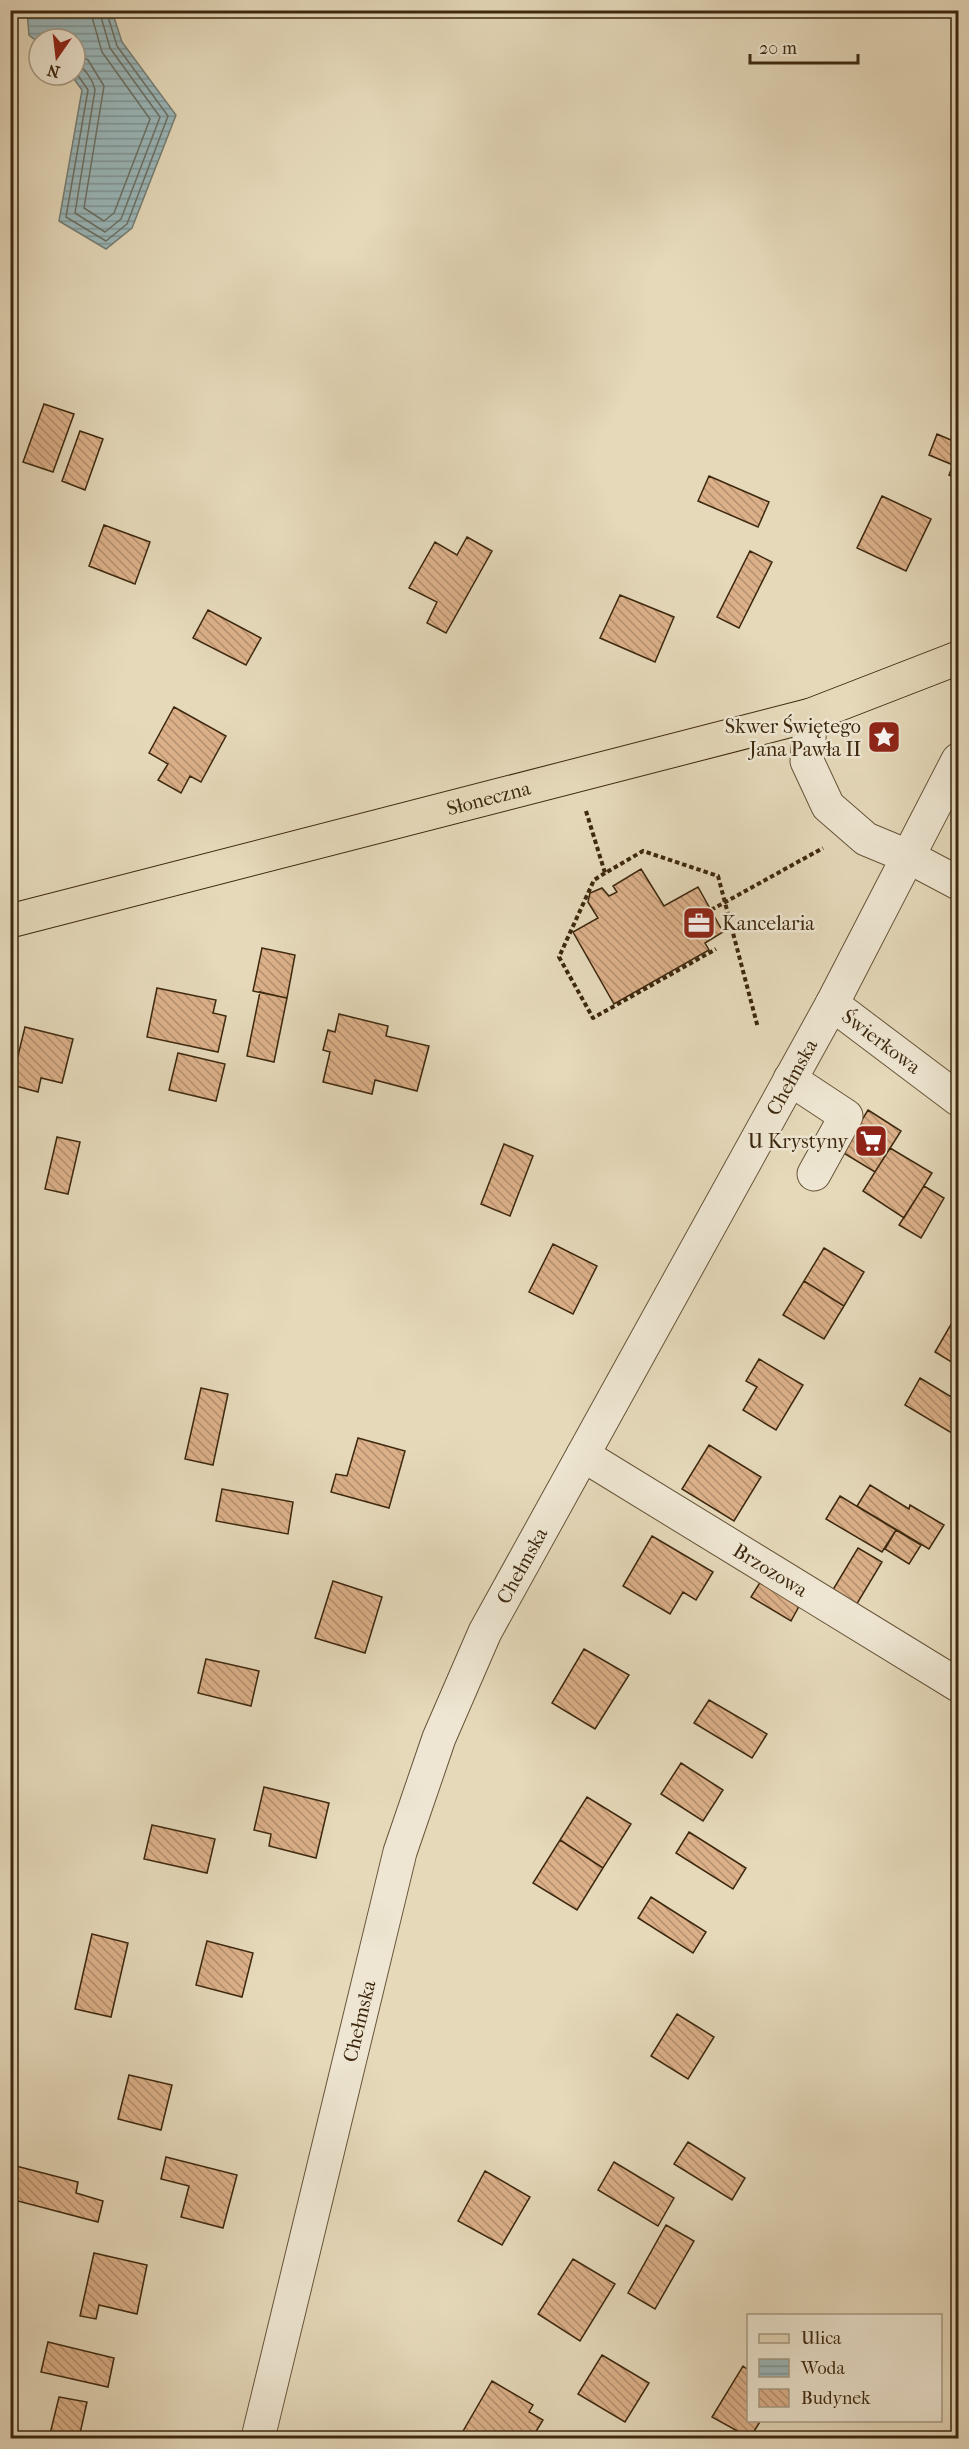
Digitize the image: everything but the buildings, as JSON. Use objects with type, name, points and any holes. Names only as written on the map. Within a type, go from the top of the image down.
[{"type":"main road","name":"Słoneczna","points":[[10,921],[811,715],[958,658]]},
{"type":"street","points":[[811,715],[807,761],[828,806],[866,839],[907,856],[958,883]]},
{"type":"street","name":"Chełmska","points":[[258,2439],[400,1852],[439,1738],[485,1632],[832,1004],[958,760]]},
{"type":"street","name":"Świerkowa","points":[[832,1004],[958,1099]]},
{"type":"street","points":[[790,1079],[846,1116],[814,1174]]},
{"type":"street","name":"Brzozowa","points":[[583,1455],[958,1685]]},
{"type":"path","points":[[586,811],[605,873]]},
{"type":"path","points":[[711,910],[824,847]]},
{"type":"path","points":[[716,949],[593,1018],[559,957],[594,880],[643,851],[718,876],[758,1028]]},
{"type":"water","points":[[27,11],[112,11],[122,42],[176,115],[132,228],[106,249],[59,221],[82,90],[80,87],[87,87],[87,27],[28,27]]},
{"type":"place","name":"Skwer Świętego Jana Pawła II","points":[[884,737]]},
{"type":"place","name":"Kancelaria","points":[[699,923]]},
{"type":"place","name":"U Krystyny","points":[[871,1141]]}]
